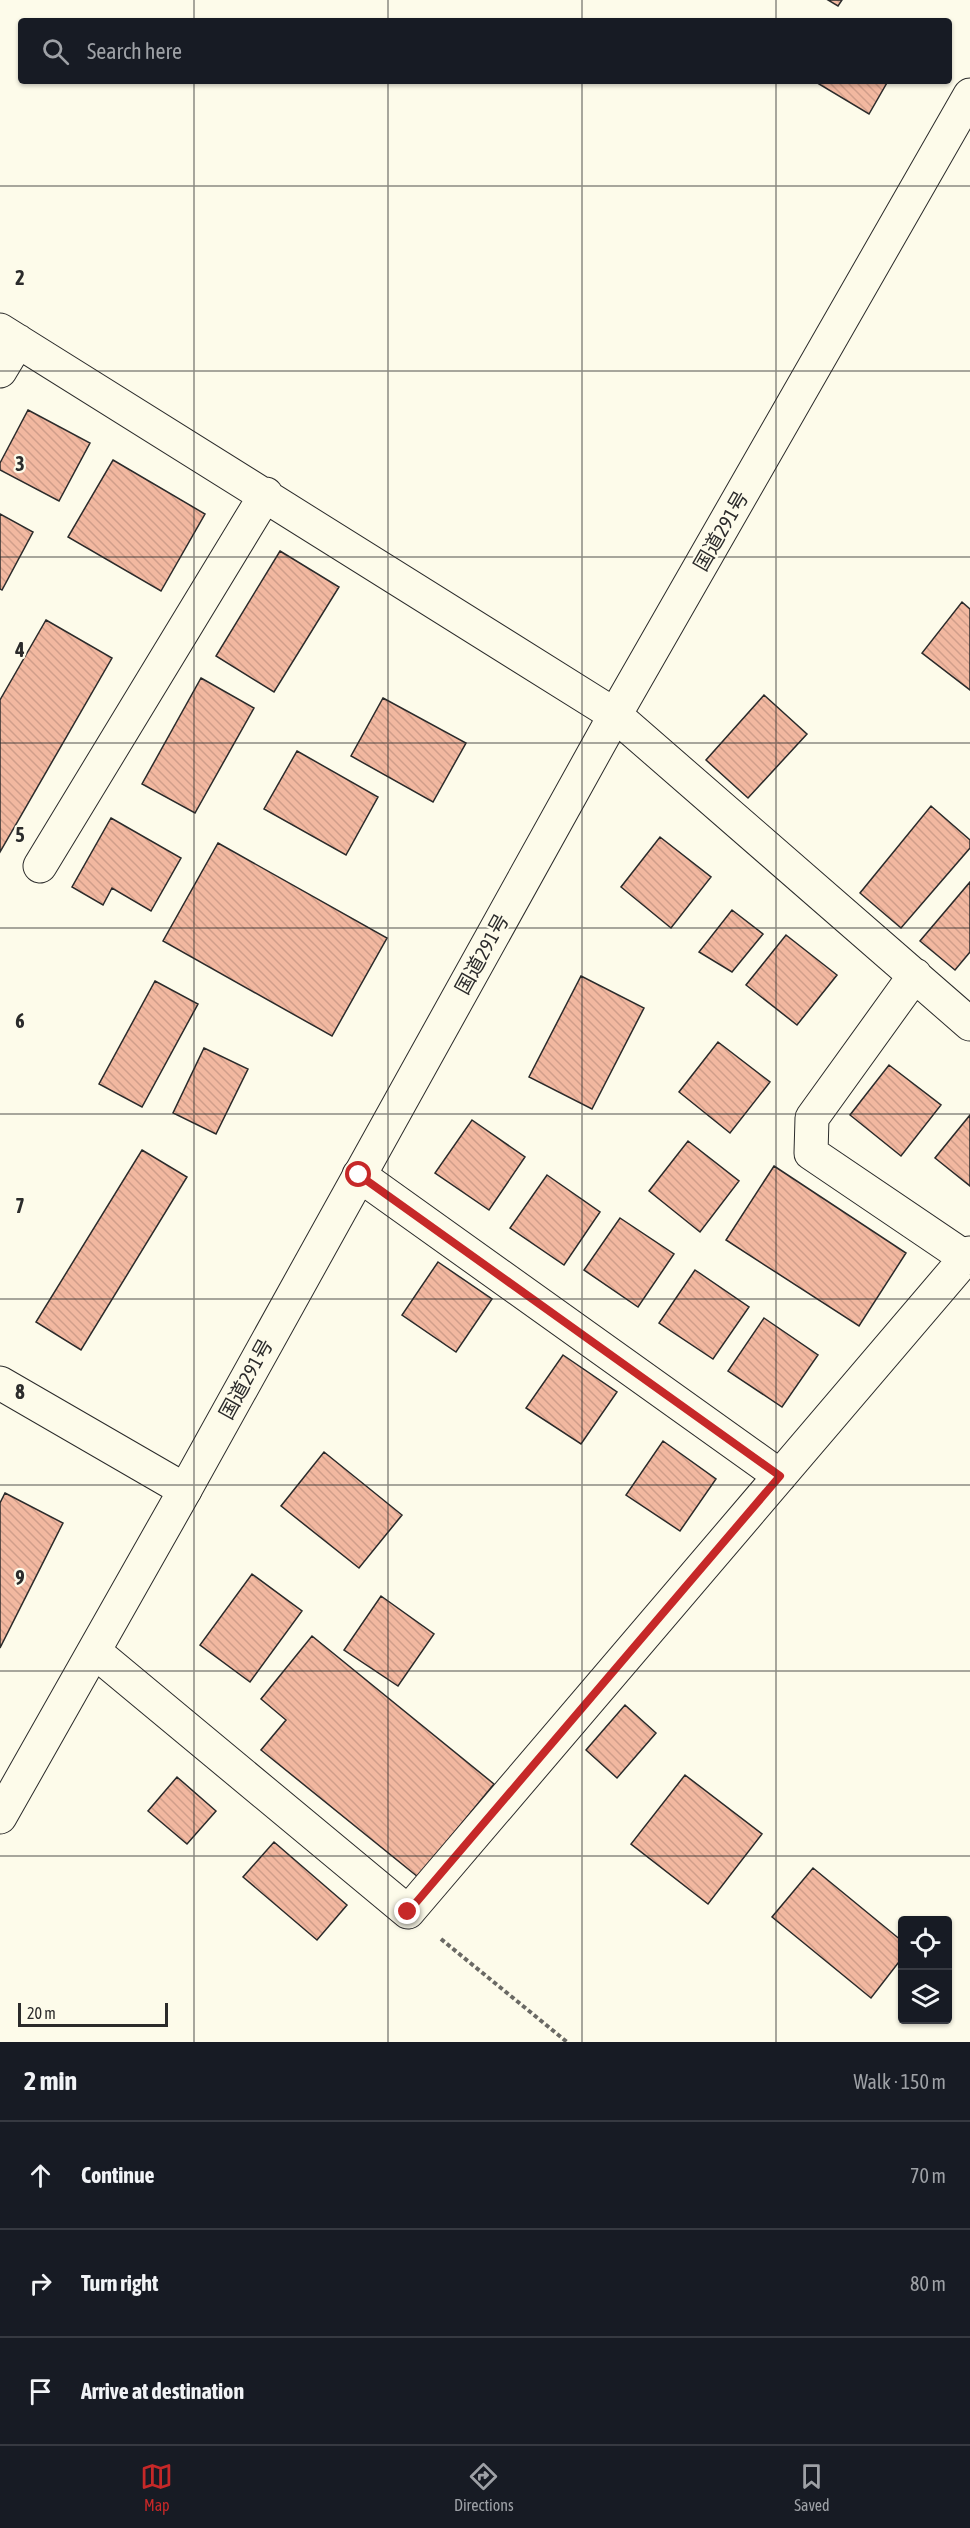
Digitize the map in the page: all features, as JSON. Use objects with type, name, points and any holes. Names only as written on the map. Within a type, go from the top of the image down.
[{"type":"main road","name":"国道291号","points":[[0,1817],[95,1652],[615,715],[970,95]]},
{"type":"main road","points":[[0,372],[9,335],[266,494],[615,715],[970,1024]]},
{"type":"main road","points":[[40,866],[266,494]]},
{"type":"main road","points":[[95,1652],[408,1912],[968,1255],[811,1154],[812,1118],[915,975]]},
{"type":"main road","points":[[359,1175],[780,1476]]},
{"type":"main road","points":[[0,1383],[185,1490]]},
{"type":"path","points":[[408,1912],[567,2042]]},
{"type":"building","points":[[828,0],[842,0],[838,6]]},
{"type":"building","points":[[819,84],[886,84],[869,114]]},
{"type":"building","points":[[28,410],[90,443],[59,501],[0,470],[0,463]]},
{"type":"building","points":[[113,460],[205,514],[161,591],[68,537]]},
{"type":"building","points":[[0,514],[33,532],[2,590],[0,589]]},
{"type":"building","points":[[280,551],[339,587],[274,692],[216,656]]},
{"type":"building","points":[[962,602],[970,609],[970,690],[922,653]]},
{"type":"building","points":[[46,620],[112,658],[0,852],[0,700]]},
{"type":"building","points":[[201,678],[254,708],[195,813],[142,784]]},
{"type":"building","points":[[764,695],[807,734],[748,798],[706,760]]},
{"type":"building","points":[[383,698],[466,743],[433,802],[351,756]]},
{"type":"building","points":[[297,751],[378,797],[346,855],[264,809]]},
{"type":"building","points":[[931,806],[970,840],[970,848],[901,928],[860,893]]},
{"type":"building","points":[[111,818],[181,858],[151,911],[112,888],[103,905],[72,887]]},
{"type":"building","points":[[660,837],[711,877],[671,928],[621,887]]},
{"type":"building","points":[[218,843],[387,938],[332,1036],[163,941]]},
{"type":"building","points":[[970,882],[970,952],[955,970],[920,941]]},
{"type":"building","points":[[732,910],[763,934],[732,972],[699,952]]},
{"type":"building","points":[[786,935],[837,975],[797,1025],[746,985]]},
{"type":"building","points":[[581,976],[644,1008],[592,1109],[529,1077]]},
{"type":"building","points":[[155,981],[198,1004],[142,1107],[99,1084]]},
{"type":"building","points":[[718,1042],[770,1082],[730,1133],[679,1092]]},
{"type":"building","points":[[204,1048],[248,1069],[216,1134],[173,1113]]},
{"type":"building","points":[[889,1065],[941,1105],[901,1156],[850,1115]]},
{"type":"building","points":[[970,1115],[970,1186],[935,1158]]},
{"type":"building","points":[[472,1120],[525,1157],[489,1210],[435,1173]]},
{"type":"building","points":[[688,1141],[739,1181],[700,1232],[649,1191]]},
{"type":"building","points":[[142,1150],[187,1177],[81,1350],[36,1322]]},
{"type":"building","points":[[774,1166],[906,1253],[859,1326],[726,1240]]},
{"type":"building","points":[[547,1175],[600,1212],[564,1265],[510,1228]]},
{"type":"building","points":[[620,1218],[674,1254],[638,1307],[584,1270]]},
{"type":"building","points":[[438,1262],[492,1299],[456,1352],[402,1315]]},
{"type":"building","points":[[695,1270],[749,1307],[713,1359],[659,1323]]},
{"type":"building","points":[[764,1318],[818,1355],[782,1407],[728,1371]]},
{"type":"building","points":[[563,1355],[617,1392],[581,1444],[526,1408]]},
{"type":"building","points":[[663,1441],[716,1479],[680,1531],[626,1495]]},
{"type":"building","points":[[324,1452],[402,1515],[359,1568],[281,1506]]},
{"type":"building","points":[[5,1493],[63,1523],[0,1648],[0,1503]]},
{"type":"building","points":[[252,1574],[302,1611],[250,1682],[200,1645]]},
{"type":"building","points":[[381,1596],[434,1634],[398,1686],[344,1650]]},
{"type":"building","points":[[312,1636],[494,1784],[418,1877],[261,1750],[286,1720],[261,1699]]},
{"type":"building","points":[[625,1705],[656,1733],[617,1778],[586,1750]]},
{"type":"building","points":[[685,1775],[762,1834],[708,1904],[631,1844]]},
{"type":"building","points":[[177,1777],[216,1811],[187,1844],[148,1811]]},
{"type":"building","points":[[274,1842],[347,1905],[317,1940],[243,1877]]},
{"type":"building","points":[[813,1868],[898,1938],[898,1963],[871,1998],[772,1917]]},
{"type":"route","points":[[359,1175],[780,1476],[408,1912]]}]
